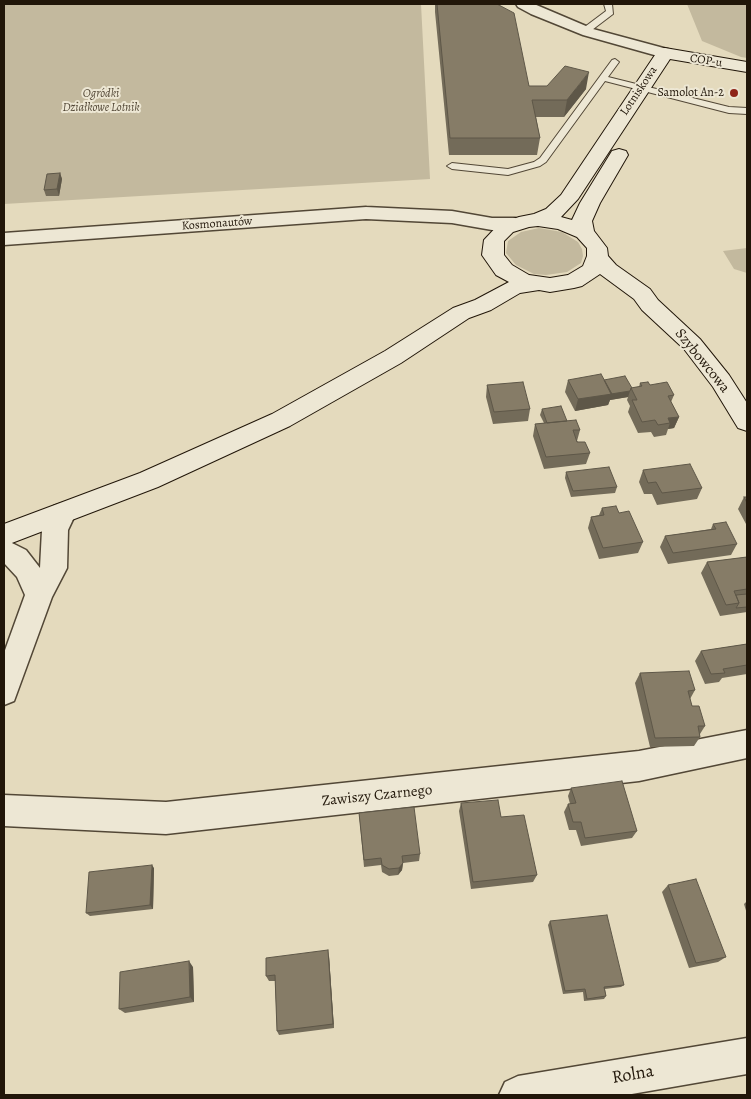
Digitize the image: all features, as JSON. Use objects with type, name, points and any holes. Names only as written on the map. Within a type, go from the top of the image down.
[{"type":"main road","name":"COP-u","points":[[664,54],[663,88],[747,67]]},
{"type":"main road","name":"Lotniskowa","points":[[538,220],[553,214],[568,199],[664,54]]},
{"type":"main road","name":"Lotniskowa","points":[[584,233],[582,221],[590,203],[663,88]]},
{"type":"main road","points":[[462,313],[471,299],[494,276],[494,255],[498,234],[515,224],[538,220],[563,223],[584,233],[596,248],[598,256],[596,264],[591,271],[574,281],[550,285],[537,284],[513,276],[494,255]]},
{"type":"main road","name":"Szybowcowa","points":[[598,256],[608,270],[642,294],[650,305],[692,344],[720,381],[747,422]]},
{"type":"main road","name":"Szybowcowa","points":[[574,281],[592,283],[632,300],[650,305]]},
{"type":"main road","points":[[4,535],[149,480],[281,420],[393,357],[462,313],[483,306],[515,288],[537,284]]},
{"type":"street","name":"Lotniskowa","points":[[523,4],[536,12],[585,31],[664,54]]},
{"type":"street","name":"Kosmonautów","points":[[4,239],[366,213],[452,217],[492,224],[515,224]]},
{"type":"street","name":"Kosmonautów","points":[[429,217],[480,237],[494,255]]},
{"type":"street","points":[[4,692],[39,595],[48,582],[54,568],[56,530],[63,513]]},
{"type":"street","points":[[4,550],[17,558],[28,570],[39,595]]},
{"type":"street","name":"Zawiszy Czarnego","points":[[4,811],[166,818],[639,766],[747,744]]},
{"type":"street","name":"Rolna","points":[[518,1095],[747,1056]]},
{"type":"lane","points":[[585,31],[610,12],[608,4]]},
{"type":"lane","points":[[452,166],[508,172],[537,164],[543,160],[615,62]]},
{"type":"lane","points":[[603,78],[642,88],[663,88],[729,110],[747,111]]},
{"type":"green space","name":"Ogródki Działkowe Lotnik","points":[[4,4],[421,4],[430,179],[4,204]]},
{"type":"green space","points":[[687,4],[747,4],[747,58],[702,41]]},
{"type":"green space","points":[[539,228],[562,232],[578,242],[583,256],[581,263],[567,272],[546,275],[534,274],[516,265],[506,253],[508,241],[521,232]]},
{"type":"green space","points":[[747,248],[747,273],[734,269],[723,251]]},
{"type":"building","points":[[437,4],[497,4],[514,13],[529,86],[547,86],[565,66],[589,72],[567,100],[532,100],[540,138],[450,138]]},
{"type":"building","points":[[60,173],[57,189],[44,190],[47,174]]},
{"type":"building","points":[[601,374],[612,394],[578,399],[568,380]]},
{"type":"building","points":[[625,376],[632,388],[630,391],[611,394],[604,380]]},
{"type":"building","points":[[523,382],[530,409],[494,412],[487,385]]},
{"type":"building","points":[[648,382],[650,385],[667,382],[674,395],[668,396],[679,417],[668,418],[670,423],[658,425],[655,420],[642,422],[632,400],[637,400],[631,388],[642,386],[640,383]]},
{"type":"building","points":[[561,406],[567,421],[547,423],[542,409]]},
{"type":"building","points":[[576,420],[580,430],[573,430],[577,442],[585,442],[590,453],[546,457],[535,424]]},
{"type":"building","points":[[690,464],[702,488],[662,493],[656,482],[648,483],[643,470]]},
{"type":"building","points":[[609,467],[617,487],[573,491],[566,472]]},
{"type":"building","points":[[616,506],[619,513],[629,511],[643,542],[603,548],[591,517],[604,515],[602,508]]},
{"type":"building","points":[[726,522],[737,544],[673,553],[665,536],[716,529],[713,524]]},
{"type":"building","points":[[747,557],[747,589],[734,591],[739,603],[726,605],[707,562]]},
{"type":"building","points":[[747,594],[747,607],[736,608],[739,603],[736,595]]},
{"type":"building","points":[[747,644],[747,665],[723,669],[725,673],[711,674],[701,651]]},
{"type":"building","points":[[689,671],[695,690],[688,691],[692,706],[699,706],[705,726],[698,726],[700,737],[655,738],[640,673]]},
{"type":"building","points":[[622,781],[637,831],[585,838],[581,822],[573,822],[568,804],[576,803],[571,788]]},
{"type":"building","points":[[498,800],[501,817],[524,815],[537,875],[473,882],[461,803]]},
{"type":"building","points":[[414,807],[420,854],[402,856],[403,863],[399,868],[389,869],[382,865],[381,858],[364,860],[359,813]]},
{"type":"building","points":[[152,865],[150,905],[86,913],[89,872]]},
{"type":"building","points":[[696,879],[726,957],[696,963],[668,885]]},
{"type":"building","points":[[607,915],[624,985],[604,987],[606,996],[587,999],[585,989],[565,991],[550,921]]},
{"type":"building","points":[[328,950],[333,1024],[277,1031],[275,975],[266,976],[266,958]]},
{"type":"building","points":[[189,961],[190,997],[119,1009],[120,972]]},
{"type":"place","name":"Samolot An-2","points":[[734,93]]}]
